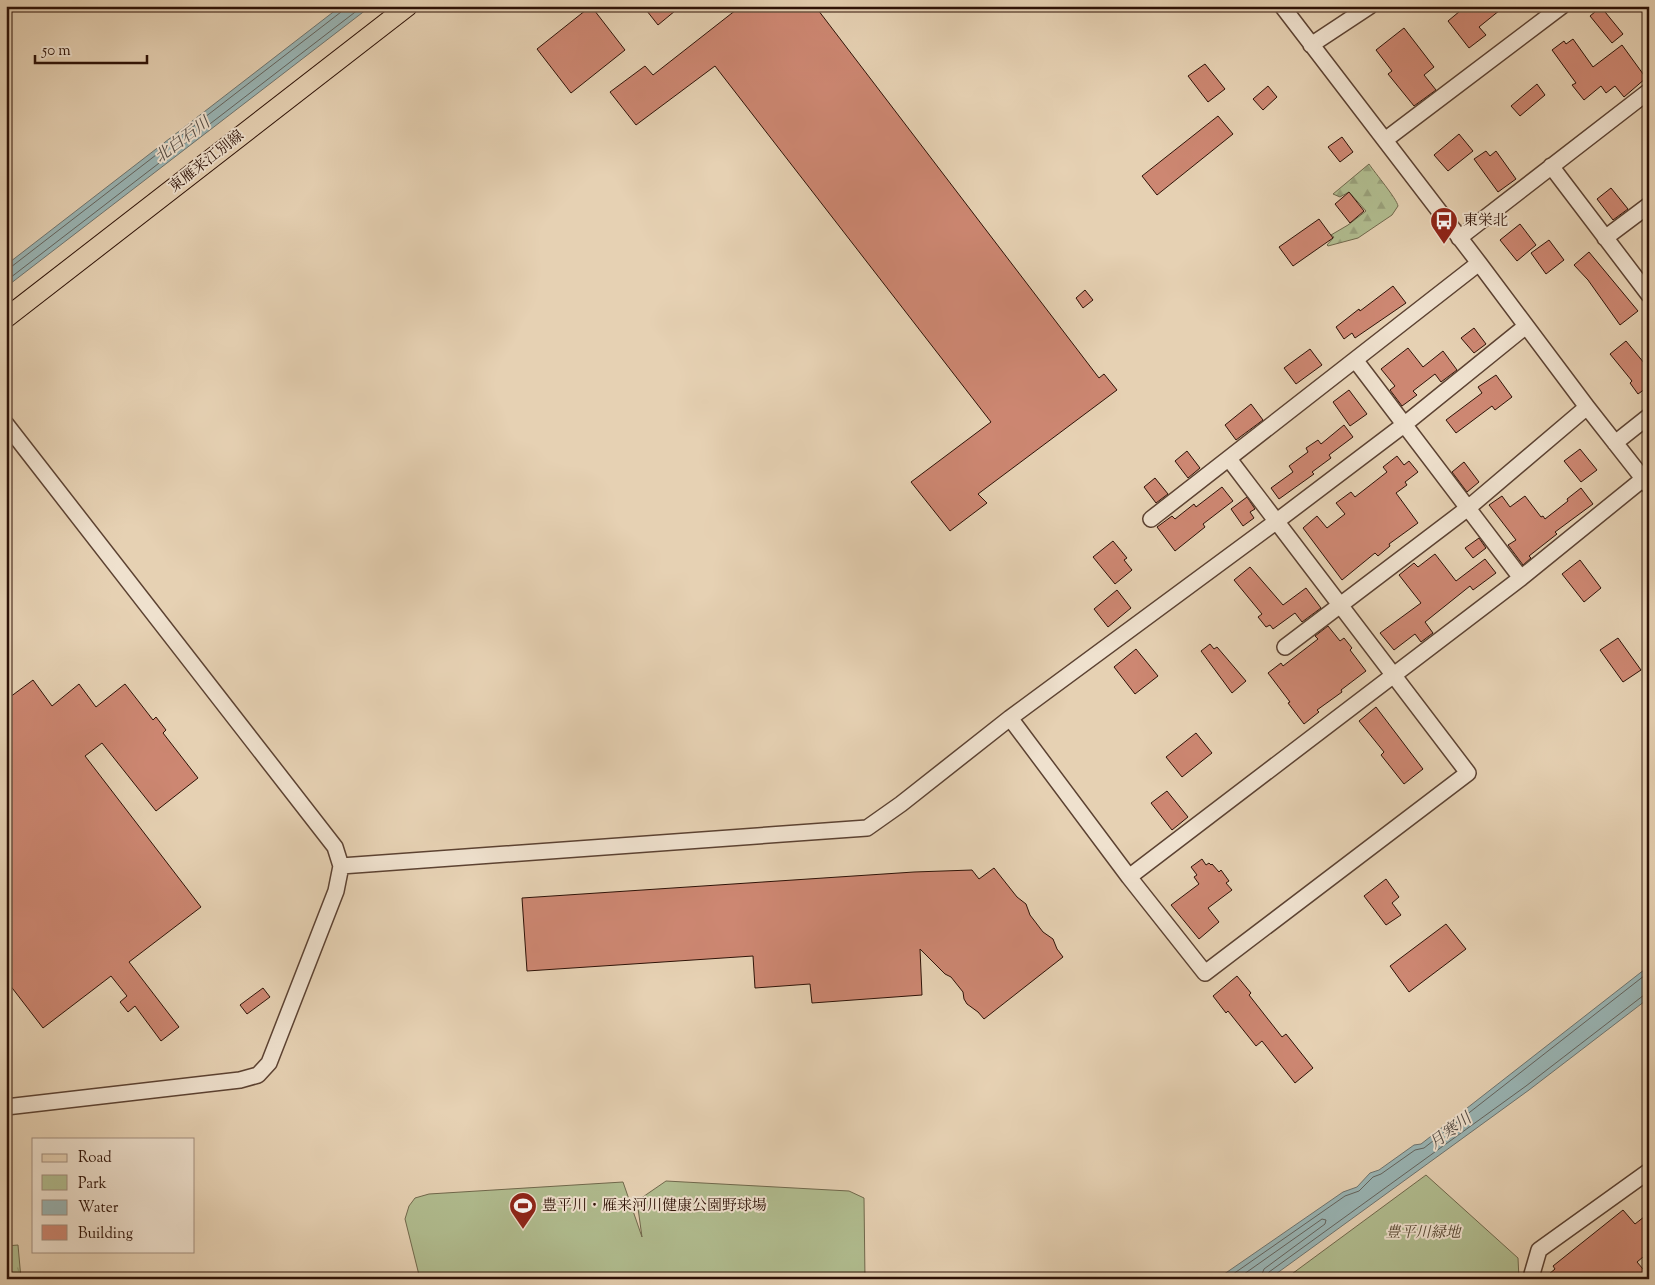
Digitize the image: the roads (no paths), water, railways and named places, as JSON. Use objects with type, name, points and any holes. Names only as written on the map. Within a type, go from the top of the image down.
[{"type":"main road","name":"東雁来江別線","points":[[6,318],[408,6]]},
{"type":"street","points":[[1129,877],[1646,483],[1282,6]]},
{"type":"street","points":[[1312,45],[1370,6]]},
{"type":"street","points":[[1385,140],[1562,6]]},
{"type":"street","points":[[1459,238],[1649,91]]},
{"type":"street","points":[[1551,166],[1649,294]]},
{"type":"street","points":[[1605,238],[1649,205]]},
{"type":"street","points":[[1151,519],[1356,361],[1479,263]]},
{"type":"street","points":[[341,866],[867,828],[901,804],[1010,718],[1405,424],[1526,326]]},
{"type":"street","points":[[1356,361],[1522,578]]},
{"type":"street","points":[[1285,647],[1468,508],[1587,407]]},
{"type":"street","points":[[1615,443],[1649,416]]},
{"type":"street","points":[[6,424],[335,847],[341,866],[336,892],[273,1054],[268,1065],[258,1075],[240,1080],[6,1107]]},
{"type":"street","points":[[1010,718],[1129,877],[1205,973],[1468,772],[1229,459]]},
{"type":"street","points":[[1532,1279],[1539,1250],[1649,1171]]},
{"type":"water","name":"北白石川","points":[[341,6],[371,6],[6,287],[6,265]]},
{"type":"water","name":"月寒川","points":[[1649,966],[1649,998],[1529,1090],[1269,1279],[1217,1279],[1343,1192],[1357,1187],[1370,1173],[1379,1170],[1414,1145],[1421,1144]]},
{"type":"place","name":"東栄北","points":[[1444,245]]},
{"type":"place","name":"豊平川・雁来河川健康公園野球場","points":[[523,1230]]},
{"type":"park label","name":"豊平川緑地","points":[[1423,1233]]}]
